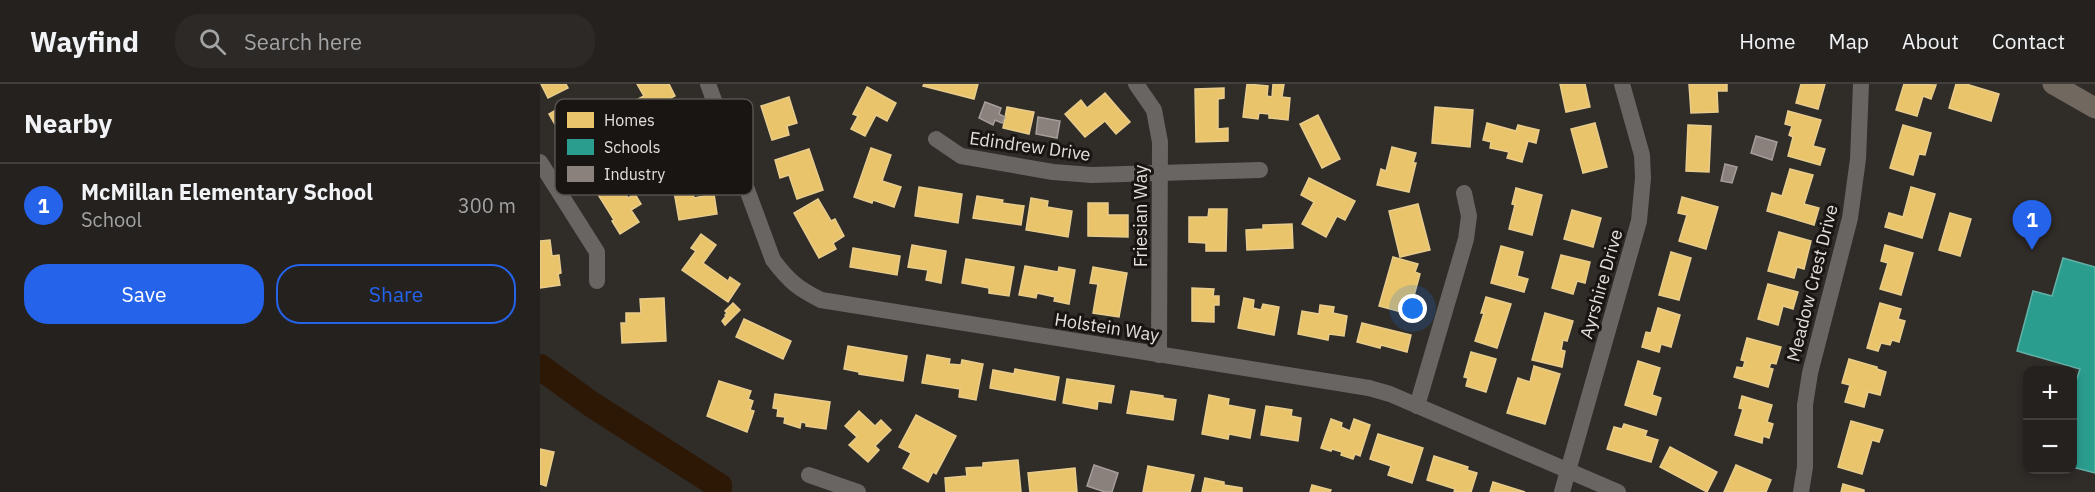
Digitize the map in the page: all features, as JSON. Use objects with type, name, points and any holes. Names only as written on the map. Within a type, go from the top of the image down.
[{"type":"main road","points":[[2053,84],[2095,108]]},
{"type":"street","name":"Holstein Way","points":[[708,84],[715,99]]},
{"type":"street","name":"Friesian Way","points":[[1136,84],[1154,110],[1158,125],[1159,355]]},
{"type":"street","name":"Ayrshire Drive","points":[[1562,492],[1640,220],[1642,155],[1622,84]]},
{"type":"street","name":"Meadow Crest Drive","points":[[1801,492],[1805,467],[1805,405],[1810,373],[1844,246],[1854,194],[1861,84]]},
{"type":"street","name":"Edindrew Drive","points":[[936,139],[961,156],[1053,172],[1092,175],[1260,170]]},
{"type":"street","points":[[540,162],[555,186]]},
{"type":"street","points":[[1417,406],[1466,239],[1469,216],[1464,193]]},
{"type":"street","points":[[561,195],[597,252],[597,281]]},
{"type":"street","name":"Holstein Way","points":[[750,195],[773,260],[787,279],[803,291],[821,300],[1369,388],[1390,394],[1618,492]]},
{"type":"street","points":[[809,474],[858,492]]},
{"type":"building: Homes","points":[[541,84],[566,84],[568,88],[548,98]]},
{"type":"building: Homes","points":[[637,84],[669,84],[675,96],[669,99],[638,99],[644,96]]},
{"type":"building: Homes","points":[[924,84],[978,84],[974,99],[923,86]]},
{"type":"building: Homes","points":[[1247,84],[1268,86],[1267,96],[1272,97],[1273,84],[1284,84],[1282,97],[1290,98],[1288,120],[1269,118],[1269,114],[1259,113],[1258,119],[1243,117]]},
{"type":"building: Homes","points":[[1560,84],[1585,84],[1590,107],[1566,112]]},
{"type":"building: Homes","points":[[1689,84],[1727,84],[1727,91],[1717,91],[1718,112],[1691,113]]},
{"type":"building: Homes","points":[[1801,84],[1825,84],[1818,109],[1796,103]]},
{"type":"building: Homes","points":[[1904,84],[1936,85],[1931,99],[1923,96],[1917,116],[1896,110]]},
{"type":"building: Homes","points":[[1956,84],[1966,84],[1999,94],[1991,121],[1949,108]]},
{"type":"building: Homes","points":[[867,87],[896,103],[887,121],[876,115],[865,136],[851,129],[858,116],[853,114]]},
{"type":"building: Homes","points":[[1224,88],[1224,98],[1218,99],[1218,129],[1228,128],[1228,141],[1196,142],[1195,89]]},
{"type":"building: Homes","points":[[1105,93],[1130,122],[1116,134],[1105,121],[1085,137],[1065,114],[1081,100],[1087,108]]},
{"type":"building: Homes","points":[[789,97],[797,123],[787,126],[789,135],[772,140],[761,106]]},
{"type":"building: Homes","points":[[1007,107],[1034,112],[1029,134],[1003,128]]},
{"type":"building: Homes","points":[[1435,107],[1473,110],[1470,147],[1432,143]]},
{"type":"building: Homes","points":[[555,110],[555,124],[549,114]]},
{"type":"building: Homes","points":[[1788,111],[1821,120],[1813,146],[1825,149],[1820,165],[1788,156],[1793,137],[1789,135],[1792,126],[1785,124]]},
{"type":"building: Homes","points":[[1318,115],[1340,159],[1322,168],[1300,124]]},
{"type":"building: Homes","points":[[1487,123],[1516,131],[1518,125],[1539,130],[1536,143],[1528,141],[1522,162],[1507,158],[1509,152],[1490,148],[1491,142],[1483,140]]},
{"type":"building: Homes","points":[[1595,123],[1607,167],[1583,173],[1571,129]]},
{"type":"building: Homes","points":[[1688,125],[1711,126],[1709,172],[1686,171]]},
{"type":"building: Homes","points":[[1903,125],[1931,133],[1925,155],[1919,154],[1913,175],[1890,168]]},
{"type":"building: Homes","points":[[1392,147],[1416,153],[1409,192],[1377,185],[1381,169],[1386,171]]},
{"type":"building: Homes","points":[[871,148],[891,155],[882,181],[901,187],[894,207],[854,197]]},
{"type":"building: Homes","points":[[809,149],[823,190],[797,199],[789,175],[780,178],[775,160]]},
{"type":"building: Homes","points":[[1790,169],[1813,175],[1804,204],[1819,208],[1814,225],[1767,211],[1772,193],[1782,196]]},
{"type":"building: Homes","points":[[1309,178],[1355,201],[1345,220],[1337,216],[1326,237],[1302,224],[1314,202],[1301,195]]},
{"type":"building: Homes","points":[[919,187],[962,194],[958,223],[915,216]]},
{"type":"building: Homes","points":[[1911,187],[1935,194],[1922,238],[1885,227],[1889,213],[1903,217]]},
{"type":"building: Homes","points":[[1516,188],[1542,195],[1532,235],[1509,229],[1515,205],[1512,204]]},
{"type":"building: Homes","points":[[598,195],[626,195],[628,198],[636,195],[641,204],[631,210],[639,222],[620,234],[612,221],[614,220]]},
{"type":"building: Homes","points":[[675,195],[693,195],[694,198],[714,195],[717,214],[679,220]]},
{"type":"building: Homes","points":[[977,196],[1024,206],[1021,225],[973,218]]},
{"type":"building: Homes","points":[[1682,197],[1718,207],[1706,249],[1679,241],[1687,215],[1678,213]]},
{"type":"building: Homes","points":[[1031,198],[1048,201],[1047,207],[1072,211],[1068,237],[1026,230]]},
{"type":"building: Homes","points":[[818,199],[831,221],[835,219],[844,236],[833,243],[836,249],[819,258],[794,213]]},
{"type":"building: Homes","points":[[1088,203],[1108,203],[1108,215],[1128,215],[1128,237],[1088,236]]},
{"type":"building: Homes","points":[[1418,204],[1430,250],[1400,257],[1389,211]]},
{"type":"building: Homes","points":[[1209,209],[1227,209],[1226,251],[1206,251],[1206,243],[1189,242],[1189,217],[1208,217]]},
{"type":"building: Homes","points":[[1572,210],[1601,218],[1593,247],[1564,239]]},
{"type":"building: Homes","points":[[1950,213],[1971,219],[1960,256],[1939,250]]},
{"type":"building: Homes","points":[[1292,224],[1293,248],[1247,250],[1246,230],[1263,229],[1263,225]]},
{"type":"building: Homes","points":[[1779,232],[1811,241],[1804,269],[1797,267],[1794,278],[1768,271]]},
{"type":"building: Homes","points":[[701,234],[716,245],[703,263],[728,281],[730,277],[740,284],[728,302],[682,270],[696,251],[691,248]]},
{"type":"building: Homes","points":[[550,240],[552,256],[559,255],[560,285],[540,288],[540,241]]},
{"type":"building: Homes","points":[[912,245],[946,251],[941,283],[926,280],[928,270],[908,267]]},
{"type":"building: Homes","points":[[1885,245],[1913,253],[1901,295],[1880,289],[1888,263],[1881,261]]},
{"type":"building: Homes","points":[[1501,246],[1523,252],[1517,276],[1528,279],[1524,292],[1491,283]]},
{"type":"building: Homes","points":[[853,248],[900,256],[897,275],[850,267]]},
{"type":"building: Homes","points":[[1671,252],[1691,258],[1679,300],[1659,295]]},
{"type":"building: Homes","points":[[1561,255],[1590,262],[1585,283],[1577,281],[1573,294],[1552,288]]},
{"type":"building: Homes","points":[[1393,257],[1418,264],[1415,272],[1420,274],[1409,314],[1379,306]]},
{"type":"building: Homes","points":[[966,259],[1014,267],[1009,296],[989,293],[989,288],[962,283]]},
{"type":"building: Homes","points":[[1025,266],[1058,272],[1059,267],[1075,270],[1069,304],[1054,301],[1055,297],[1037,293],[1036,298],[1019,295]]},
{"type":"building: Homes","points":[[1093,267],[1127,273],[1119,317],[1093,313],[1098,284],[1090,283]]},
{"type":"building: Homes","points":[[1768,284],[1798,292],[1793,309],[1783,306],[1778,325],[1758,319]]},
{"type":"building: Homes","points":[[1192,288],[1214,289],[1213,296],[1219,296],[1219,305],[1214,305],[1214,322],[1192,321]]},
{"type":"building: Homes","points":[[1486,297],[1511,304],[1497,348],[1475,341],[1484,313],[1481,313]]},
{"type":"building: Homes","points":[[664,298],[666,341],[622,343],[621,323],[626,323],[626,313],[641,313],[640,299]]},
{"type":"building: Homes","points":[[1244,298],[1254,300],[1253,308],[1261,310],[1263,304],[1279,307],[1274,335],[1238,328]]},
{"type":"building: Homes","points":[[733,303],[740,310],[725,325],[722,321],[727,313],[725,311]]},
{"type":"building: Homes","points":[[1880,303],[1901,309],[1898,319],[1905,321],[1899,342],[1892,340],[1890,345],[1881,343],[1878,351],[1867,348]]},
{"type":"building: Homes","points":[[1320,305],[1334,307],[1333,313],[1347,316],[1344,336],[1329,334],[1328,340],[1298,334],[1302,311],[1319,314]]},
{"type":"building: Homes","points":[[1658,308],[1680,315],[1671,347],[1661,344],[1659,352],[1642,347],[1646,332],[1651,333]]},
{"type":"building: Homes","points":[[1545,313],[1573,321],[1567,341],[1563,340],[1561,350],[1565,351],[1562,367],[1532,360]]},
{"type":"building: Homes","points":[[744,319],[791,341],[783,359],[736,337]]},
{"type":"building: Homes","points":[[1362,323],[1411,335],[1407,352],[1357,342]]},
{"type":"building: Homes","points":[[1747,338],[1781,347],[1776,364],[1771,363],[1769,368],[1773,369],[1768,387],[1734,377],[1737,367],[1743,368],[1745,361],[1741,360]]},
{"type":"building: Homes","points":[[848,346],[907,356],[903,381],[859,374],[859,372],[844,369]]},
{"type":"building: Homes","points":[[1471,352],[1496,359],[1486,392],[1466,386],[1468,378],[1464,377]]},
{"type":"building: Homes","points":[[927,355],[950,359],[949,364],[961,365],[962,360],[983,364],[976,400],[959,397],[960,389],[922,383]]},
{"type":"building: Homes","points":[[1849,359],[1886,372],[1880,395],[1868,392],[1864,407],[1845,402],[1850,385],[1842,383]]},
{"type":"building: Homes","points":[[1638,361],[1660,368],[1652,395],[1661,398],[1656,415],[1625,405]]},
{"type":"building: Homes","points":[[1534,366],[1560,374],[1545,424],[1507,413],[1518,378],[1530,382]]},
{"type":"building: Homes","points":[[1015,369],[1059,377],[1055,400],[990,388],[993,370],[1014,374]]},
{"type":"building: Homes","points":[[1067,379],[1114,386],[1111,403],[1098,401],[1097,409],[1063,403]]},
{"type":"building: Homes","points":[[719,381],[751,391],[748,399],[753,401],[750,410],[754,411],[747,432],[707,416]]},
{"type":"building: Homes","points":[[1131,391],[1176,400],[1173,420],[1127,413]]},
{"type":"building: Homes","points":[[775,394],[830,402],[826,429],[806,426],[806,423],[801,422],[800,428],[784,423],[785,417],[777,416],[778,409],[773,408]]},
{"type":"building: Homes","points":[[1209,395],[1229,399],[1228,405],[1255,410],[1250,438],[1229,434],[1228,439],[1202,434]]},
{"type":"building: Homes","points":[[1742,396],[1772,405],[1767,422],[1773,424],[1769,438],[1763,436],[1762,443],[1735,435],[1743,409],[1739,408]]},
{"type":"building: Homes","points":[[1266,406],[1292,410],[1291,416],[1301,418],[1298,441],[1261,435]]},
{"type":"building: Homes","points":[[859,411],[875,426],[881,420],[891,430],[875,446],[879,450],[868,462],[849,445],[857,437],[845,426]]},
{"type":"building: Homes","points":[[916,415],[956,436],[936,474],[933,472],[928,482],[903,468],[911,453],[899,447]]},
{"type":"building: Homes","points":[[1331,419],[1342,423],[1341,427],[1350,431],[1354,419],[1370,425],[1360,456],[1355,454],[1353,459],[1341,455],[1342,452],[1321,448]]},
{"type":"building: Homes","points":[[1851,421],[1883,430],[1879,442],[1872,440],[1862,474],[1838,467]]},
{"type":"building: Homes","points":[[1624,424],[1647,431],[1645,436],[1658,440],[1651,462],[1607,449],[1614,427],[1622,429]]},
{"type":"building: Homes","points":[[1378,434],[1423,448],[1412,483],[1388,475],[1391,466],[1370,459]]},
{"type":"building: Homes","points":[[1670,447],[1717,472],[1707,492],[1660,467]]},
{"type":"building: Homes","points":[[540,449],[554,452],[546,486],[540,484]]},
{"type":"building: Homes","points":[[1434,456],[1468,467],[1467,470],[1477,473],[1471,492],[1454,492],[1455,489],[1427,480]]},
{"type":"building: Homes","points":[[1018,460],[1021,492],[946,492],[945,478],[967,476],[966,468],[983,467],[983,463]]},
{"type":"building: Homes","points":[[1736,465],[1771,480],[1766,492],[1724,492]]},
{"type":"building: Homes","points":[[1148,466],[1194,475],[1190,492],[1143,492]]},
{"type":"building: Homes","points":[[1075,468],[1077,492],[1030,492],[1028,473]]},
{"type":"building: Homes","points":[[1205,478],[1224,482],[1224,485],[1242,488],[1242,492],[1202,492]]},
{"type":"building: Homes","points":[[1493,482],[1525,492],[1490,492]]},
{"type":"building: Homes","points":[[1843,484],[1864,490],[1864,492],[1841,492]]},
{"type":"building: Homes","points":[[1312,485],[1331,490],[1330,492],[1310,492]]},
{"type":"building: Schools","points":[[2063,258],[2095,267],[2095,473],[2077,468],[2077,378],[2080,369],[2077,366],[2070,366],[2017,351],[2033,291],[2052,296]]},
{"type":"building: Industry","points":[[985,102],[1001,108],[999,114],[1005,117],[1002,123],[995,120],[993,125],[979,118]]},
{"type":"building: Industry","points":[[1038,117],[1060,121],[1057,138],[1036,134]]},
{"type":"building: Industry","points":[[1756,136],[1777,142],[1772,160],[1751,153]]},
{"type":"building: Industry","points":[[1725,164],[1737,167],[1732,183],[1721,181]]},
{"type":"building: Industry","points":[[1094,465],[1118,473],[1112,492],[1087,486]]},
{"type":"waterway","points":[[540,367],[591,404],[719,486],[718,492]]},
{"type":"place","name":"McMillan Elementary School","points":[[2032,250]]}]
